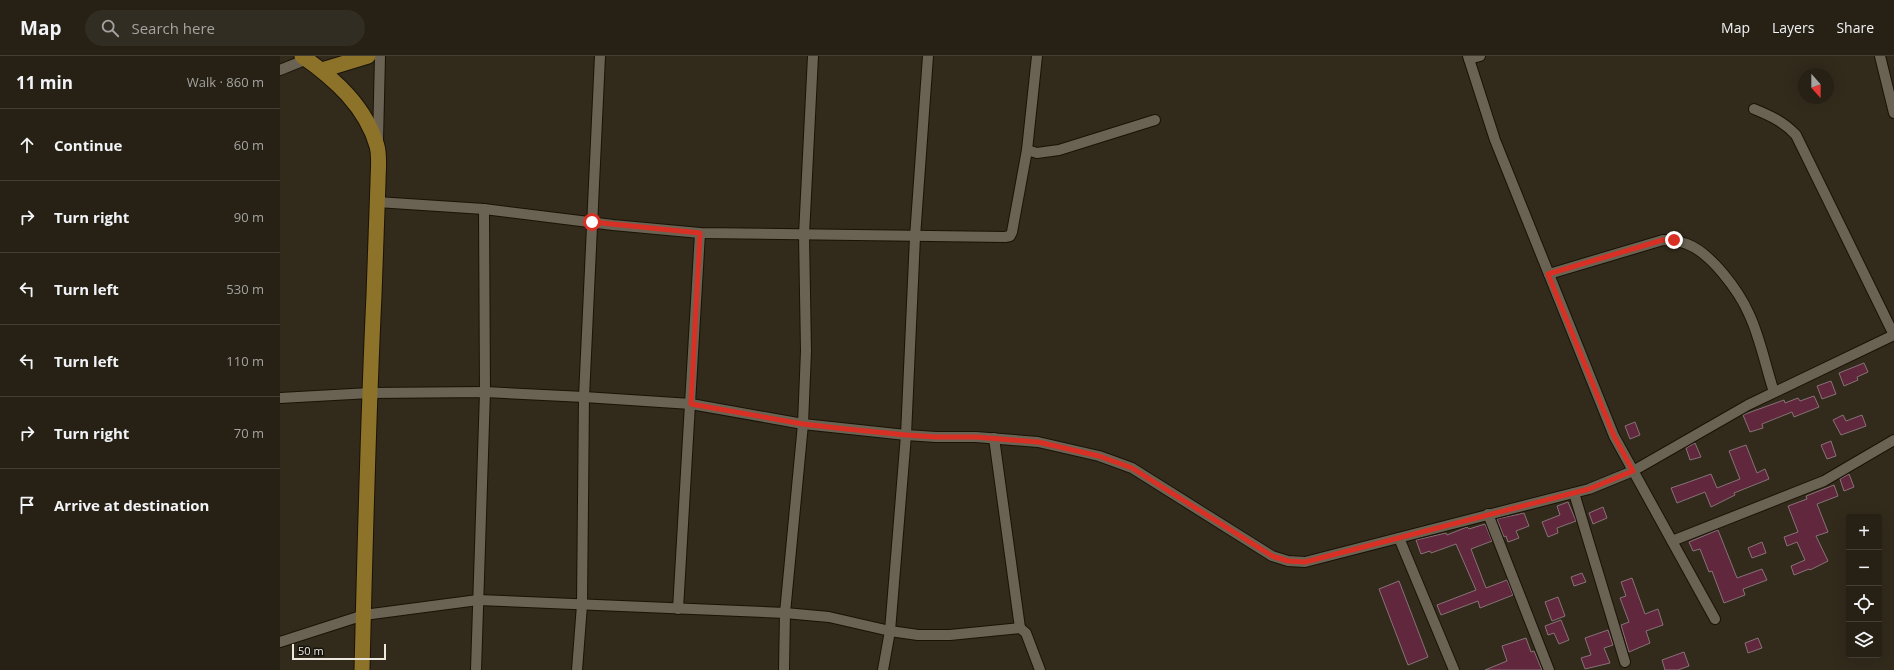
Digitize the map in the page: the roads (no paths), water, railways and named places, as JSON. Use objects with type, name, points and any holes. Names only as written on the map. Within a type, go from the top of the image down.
[{"type":"main road","points":[[322,70],[368,56]]},
{"type":"main road","points":[[305,58],[322,70],[346,93],[363,115],[372,130],[378,149],[362,670]]},
{"type":"street","points":[[378,149],[380,56]]},
{"type":"street","points":[[577,670],[582,605],[584,397],[600,56]]},
{"type":"street","points":[[784,670],[785,613],[803,424],[806,351],[804,236],[813,56]]},
{"type":"street","points":[[883,670],[890,631],[906,435],[915,237],[928,56]]},
{"type":"street","points":[[377,202],[484,209],[700,233],[804,236],[1010,236],[1028,150],[1037,56]]},
{"type":"street","points":[[1480,56],[1468,58],[1495,140],[1614,436],[1715,619]]},
{"type":"street","points":[[1880,56],[1891,89],[1894,113]]},
{"type":"street","points":[[280,70],[305,58]]},
{"type":"street","points":[[280,398],[370,393],[485,392],[584,397],[691,404],[803,424],[906,435],[994,438],[1038,442],[1099,456],[1132,468],[1272,556],[1288,561],[1305,562],[1589,489],[1633,471],[1748,405],[1894,335],[1796,135],[1788,126],[1776,118],[1754,109]]},
{"type":"street","points":[[1028,150],[1037,153],[1059,150],[1155,120]]},
{"type":"street","points":[[476,670],[485,392],[484,209]]},
{"type":"street","points":[[678,609],[700,233]]},
{"type":"street","points":[[1548,274],[1663,240],[1674,240],[1688,244],[1706,256],[1731,284],[1749,314],[1774,392]]},
{"type":"street","points":[[994,438],[1020,628],[1026,633],[1040,670]]},
{"type":"street","points":[[1672,541],[1824,481],[1894,440]]},
{"type":"street","points":[[1574,493],[1625,662]]},
{"type":"street","points":[[1488,514],[1549,670]]},
{"type":"street","points":[[1399,538],[1454,670]]},
{"type":"street","points":[[280,642],[364,615],[478,600],[785,613],[829,617],[890,631],[918,635],[950,635],[1020,628]]}]
